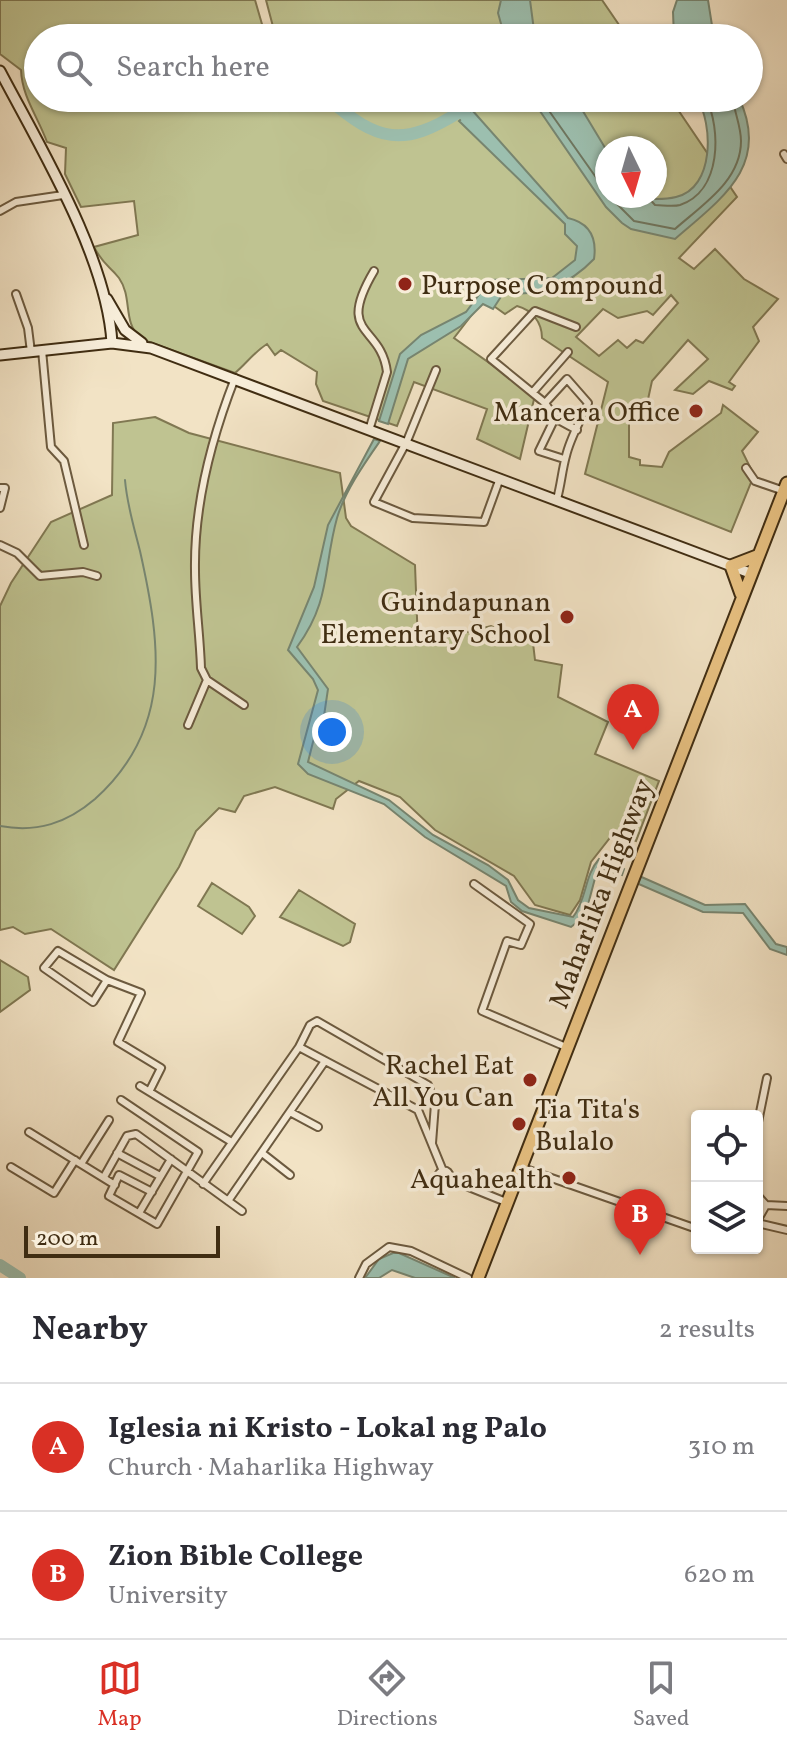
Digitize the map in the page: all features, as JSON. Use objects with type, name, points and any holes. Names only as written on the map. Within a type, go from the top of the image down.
[{"type":"highway","name":"Maharlika Highway","points":[[478,1278],[785,487]]},
{"type":"highway","points":[[741,597],[731,566],[757,556]]},
{"type":"main road","points":[[0,71],[63,195],[105,296],[130,339],[125,343]]},
{"type":"main road","points":[[105,296],[112,343]]},
{"type":"main road","points":[[125,330],[151,348]]},
{"type":"main road","points":[[0,355],[112,343],[151,348],[407,441],[750,573]]},
{"type":"street","points":[[0,211],[16,202],[63,195]]},
{"type":"street","points":[[372,428],[387,372],[361,325],[357,310],[359,295],[374,271]]},
{"type":"street","points":[[16,294],[28,328],[31,352]]},
{"type":"street","points":[[576,327],[535,311],[491,359],[545,403],[555,418],[577,430]]},
{"type":"street","points":[[42,350],[51,447],[64,461],[84,545]]},
{"type":"street","points":[[533,392],[568,352]]},
{"type":"street","points":[[436,370],[407,441],[374,502],[413,518],[484,522],[500,478]]},
{"type":"street","points":[[235,378],[220,416],[203,483],[196,535],[197,618],[201,668],[207,680],[244,705]]},
{"type":"street","points":[[545,403],[567,379],[588,403],[564,459],[566,471],[557,499]]},
{"type":"street","points":[[555,418],[539,451],[564,459]]},
{"type":"street","points":[[746,468],[755,481],[785,487]]},
{"type":"street","points":[[0,508],[3,488]]},
{"type":"street","points":[[0,545],[17,553],[40,576],[83,572],[97,576]]},
{"type":"street","points":[[188,725],[207,680]]},
{"type":"street","points":[[474,884],[530,924],[521,945],[507,941],[482,1011],[566,1047]]},
{"type":"street","points":[[107,980],[93,1002],[44,968],[58,951],[107,980],[141,993],[118,1042],[161,1068],[150,1090]]},
{"type":"street","points":[[203,1184],[230,1141],[299,1047],[310,1025],[317,1021],[428,1085],[435,1104],[432,1145]]},
{"type":"street","points":[[299,1047],[418,1110],[443,1171],[440,1180],[449,1179],[506,1202]]},
{"type":"street","points":[[228,1201],[325,1061]]},
{"type":"street","points":[[760,1110],[767,1078]]},
{"type":"street","points":[[140,1086],[230,1141]]},
{"type":"street","points":[[121,1100],[198,1152],[157,1224],[109,1196],[119,1175],[152,1192]]},
{"type":"street","points":[[290,1112],[318,1127]]},
{"type":"street","points":[[11,1167],[54,1193],[109,1120]]},
{"type":"street","points":[[29,1132],[115,1185]]},
{"type":"street","points":[[104,1177],[127,1136],[136,1134],[242,1211]]},
{"type":"street","points":[[117,1153],[160,1176]]},
{"type":"street","points":[[262,1153],[290,1175]]},
{"type":"street","points":[[139,1213],[171,1159]]},
{"type":"street","points":[[520,1167],[691,1227]]},
{"type":"street","points":[[763,1202],[766,1205],[787,1206]]},
{"type":"street","points":[[763,1211],[766,1205]]},
{"type":"street","points":[[763,1224],[787,1230]]},
{"type":"street","points":[[359,1278],[376,1254],[389,1247],[411,1251],[468,1278]]},
{"type":"green space","points":[[0,0],[255,0],[262,24],[24,24],[24,87],[21,70],[0,54]]},
{"type":"green space","points":[[266,0],[602,0],[618,24],[272,24]]},
{"type":"green space","points":[[33,112],[679,112],[737,197],[679,258],[694,269],[715,249],[744,279],[778,299],[753,327],[759,341],[729,382],[735,386],[732,390],[709,381],[693,394],[675,390],[708,359],[688,340],[652,381],[647,404],[633,403],[629,411],[629,457],[640,460],[640,465],[662,467],[669,452],[721,413],[723,405],[758,432],[742,451],[754,475],[731,532],[585,474],[608,382],[542,338],[535,318],[517,306],[505,314],[484,299],[454,338],[535,395],[520,459],[477,439],[487,409],[414,382],[397,426],[323,401],[316,384],[317,372],[281,350],[275,355],[267,344],[235,373],[141,339],[129,318],[126,294],[119,278],[94,247],[138,235],[134,201],[81,207],[65,174],[66,148],[47,142]],"holes":[[[671,295],[678,303],[643,343],[636,340],[627,348],[618,340],[599,356],[576,337],[603,309],[618,318],[647,311],[653,315]]]},
{"type":"green space","points":[[155,417],[189,433],[340,473],[346,518],[351,526],[415,565],[418,644],[491,626],[533,643],[535,660],[562,665],[558,697],[608,722],[595,754],[659,781],[636,841],[613,834],[591,862],[580,900],[570,915],[535,905],[514,876],[435,830],[400,797],[359,781],[336,799],[333,809],[275,787],[244,796],[235,812],[219,808],[196,831],[179,867],[114,970],[51,929],[25,934],[13,927],[0,930],[0,606],[11,583],[51,522],[112,495],[113,423]]},
{"type":"green space","points":[[212,883],[249,907],[255,916],[242,934],[198,906]]},
{"type":"green space","points":[[299,890],[355,924],[350,942],[343,946],[280,917]]},
{"type":"green space","points":[[0,960],[28,977],[30,990],[0,1012]]},
{"type":"water","points":[[501,0],[530,0],[533,24],[501,24],[498,13]]},
{"type":"water","points":[[677,0],[708,0],[712,24],[673,24]]},
{"type":"water","points":[[474,112],[568,218],[587,228],[593,238],[594,259],[575,276],[553,287],[529,293],[504,292],[493,309],[483,304],[461,326],[408,359],[388,424],[379,421],[400,354],[421,335],[466,312],[490,280],[552,278],[575,260],[577,246],[565,234],[565,224],[459,121]]},
{"type":"water","points":[[541,112],[583,112],[598,136],[595,136],[595,191]]},
{"type":"water","points":[[703,112],[744,112],[749,143],[745,162],[724,195],[709,210],[675,239],[631,229],[607,208],[667,208],[667,198],[689,191],[698,181],[707,154],[708,138]]},
{"type":"water","points":[[374,439],[380,441],[340,508],[321,599],[297,647],[328,689],[321,736],[314,738],[308,762],[389,800],[433,835],[488,865],[508,880],[518,900],[529,908],[573,917],[599,859],[624,869],[622,875],[598,867],[585,916],[571,927],[522,911],[511,902],[506,886],[425,837],[384,804],[308,774],[298,764],[318,690],[313,679],[288,650],[314,587],[328,525]]},
{"type":"water","points":[[637,875],[705,905],[745,904],[776,944],[787,947],[787,955],[770,949],[743,913],[703,912],[634,882]]},
{"type":"water","points":[[393,1253],[455,1278],[415,1278],[392,1270],[379,1278],[365,1278],[379,1259]]},
{"type":"waterway","points":[[344,112],[361,124],[391,135],[423,131],[459,112]]},
{"type":"waterway","points":[[462,112],[475,126]]},
{"type":"waterway","points":[[0,826],[27,828],[51,824],[74,814],[95,799],[120,772],[138,744],[149,715],[155,684],[153,620],[125,480]]},
{"type":"waterway","points":[[0,1265],[20,1278]]},
{"type":"place","name":"Purpose Compound","points":[[405,284]]},
{"type":"place","name":"Mancera Office","points":[[696,411]]},
{"type":"place","name":"Guindapunan Elementary School","points":[[567,617]]},
{"type":"place","name":"Iglesia ni Kristo - Lokal ng Palo","points":[[633,750]]},
{"type":"place","name":"Rachel Eat All You Can","points":[[530,1080]]},
{"type":"place","name":"Tia Tita's Bulalo","points":[[519,1124]]},
{"type":"place","name":"Aquahealth","points":[[569,1178]]},
{"type":"place","name":"Zion Bible College","points":[[640,1255]]}]
